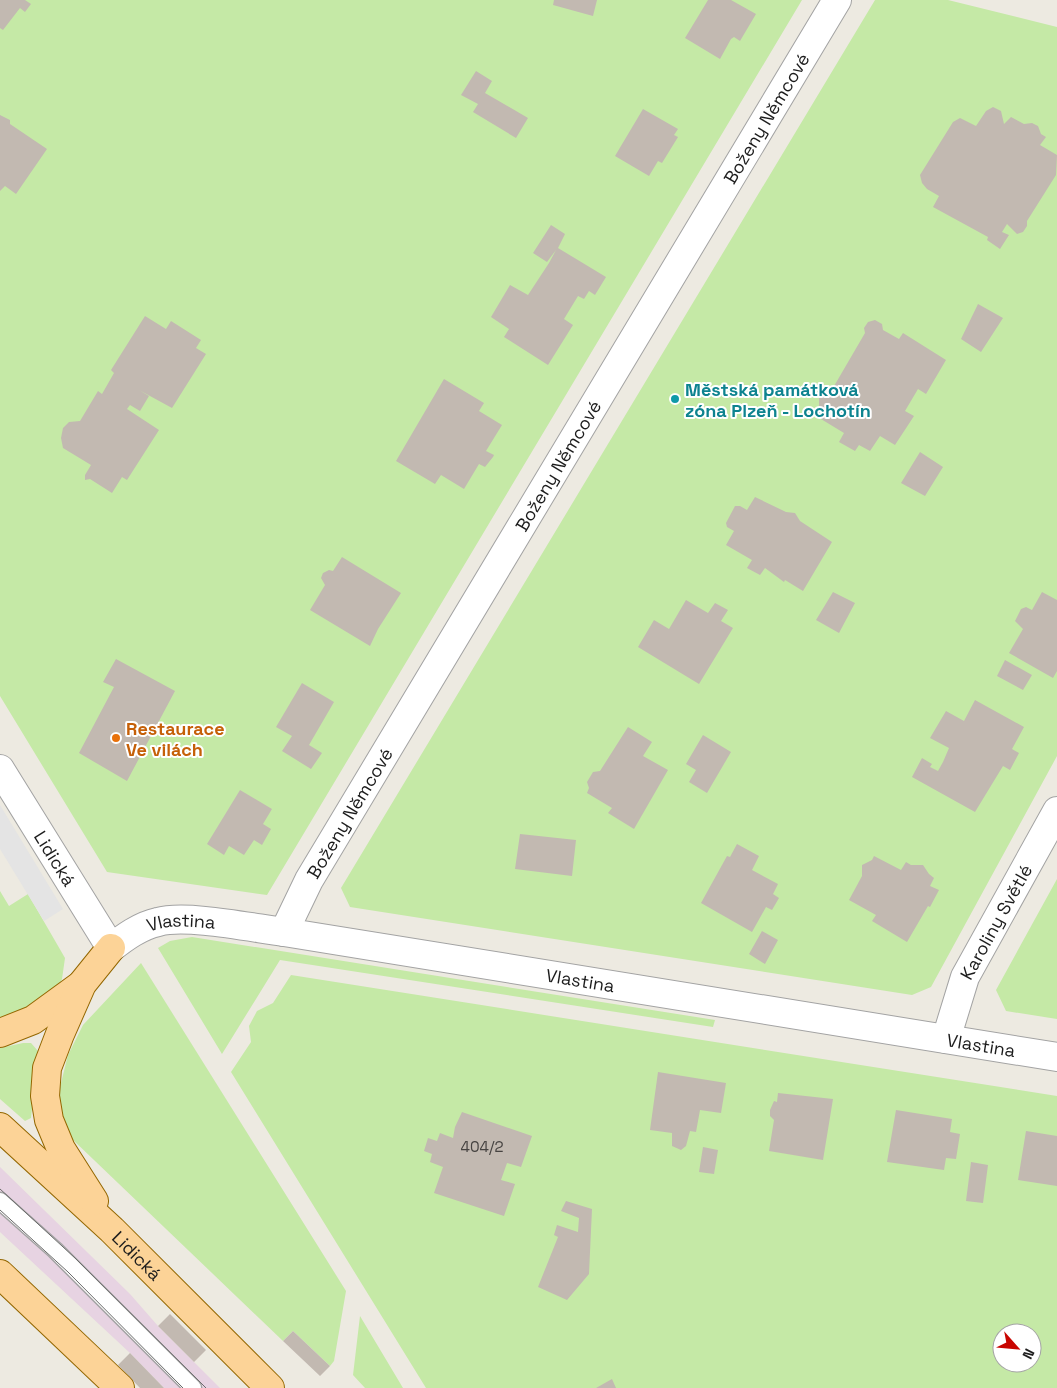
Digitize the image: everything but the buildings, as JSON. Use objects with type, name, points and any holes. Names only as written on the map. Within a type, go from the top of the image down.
[{"type":"main road","points":[[0,1033],[33,1020],[82,984],[111,948]]},
{"type":"main road","points":[[82,984],[47,1068],[45,1096],[49,1120],[61,1149],[112,1230]]},
{"type":"main road","name":"Lidická","points":[[0,1127],[112,1230],[270,1388]]},
{"type":"main road","points":[[0,1274],[120,1388]]},
{"type":"street","name":"Boženy Němcové","points":[[284,932],[309,880],[837,0]]},
{"type":"street","name":"Lidická","points":[[0,768],[111,948]]},
{"type":"street","name":"Karoliny Světlé","points":[[946,1039],[965,977],[1057,811]]},
{"type":"street","name":"Vlastina","points":[[111,948],[134,931],[158,921],[183,920],[284,932],[1057,1056]]},
{"type":"lane","points":[[0,1201],[55,1250],[193,1388]]},
{"type":"shaded area","points":[[0,805],[63,909],[44,921],[0,849]]},
{"type":"shaded area","points":[[0,1167],[130,1294],[158,1326],[220,1388],[164,1388],[130,1353],[0,1232]]},
{"type":"green space","points":[[0,0],[802,0],[267,895],[107,872],[0,696]]},
{"type":"green space","points":[[875,0],[948,0],[1057,27],[1057,756],[931,987],[912,995],[350,907],[341,888]]},
{"type":"green space","points":[[1057,879],[1057,1019],[1006,1011],[996,990]]},
{"type":"green space","points":[[0,891],[9,906],[28,894],[65,958],[62,979],[54,996],[0,1020]]},
{"type":"green space","points":[[192,937],[715,1020],[713,1027],[280,960],[222,1054],[158,948],[170,941]]},
{"type":"green space","points":[[141,963],[346,1291],[334,1361],[330,1366],[293,1331],[283,1341],[71,1138],[61,1114],[59,1091],[68,1055],[83,1025]]},
{"type":"green space","points":[[291,975],[1057,1096],[1057,1388],[426,1388],[231,1072],[251,1042],[249,1026],[257,1011],[273,1003]]},
{"type":"green space","points":[[31,1043],[38,1051],[31,1118],[25,1121],[0,1099],[0,1048]]},
{"type":"green space","points":[[360,1316],[403,1388],[365,1388],[353,1375]]},
{"type":"tram line","points":[[0,1189],[75,1258],[206,1388]]},
{"type":"tram line","points":[[0,1210],[68,1272],[183,1388]]},
{"type":"place","name":"Městská památková zóna Plzeň - Lochotín","points":[[675,399]]},
{"type":"place","name":"Restaurace Ve vilách","points":[[116,738]]}]
